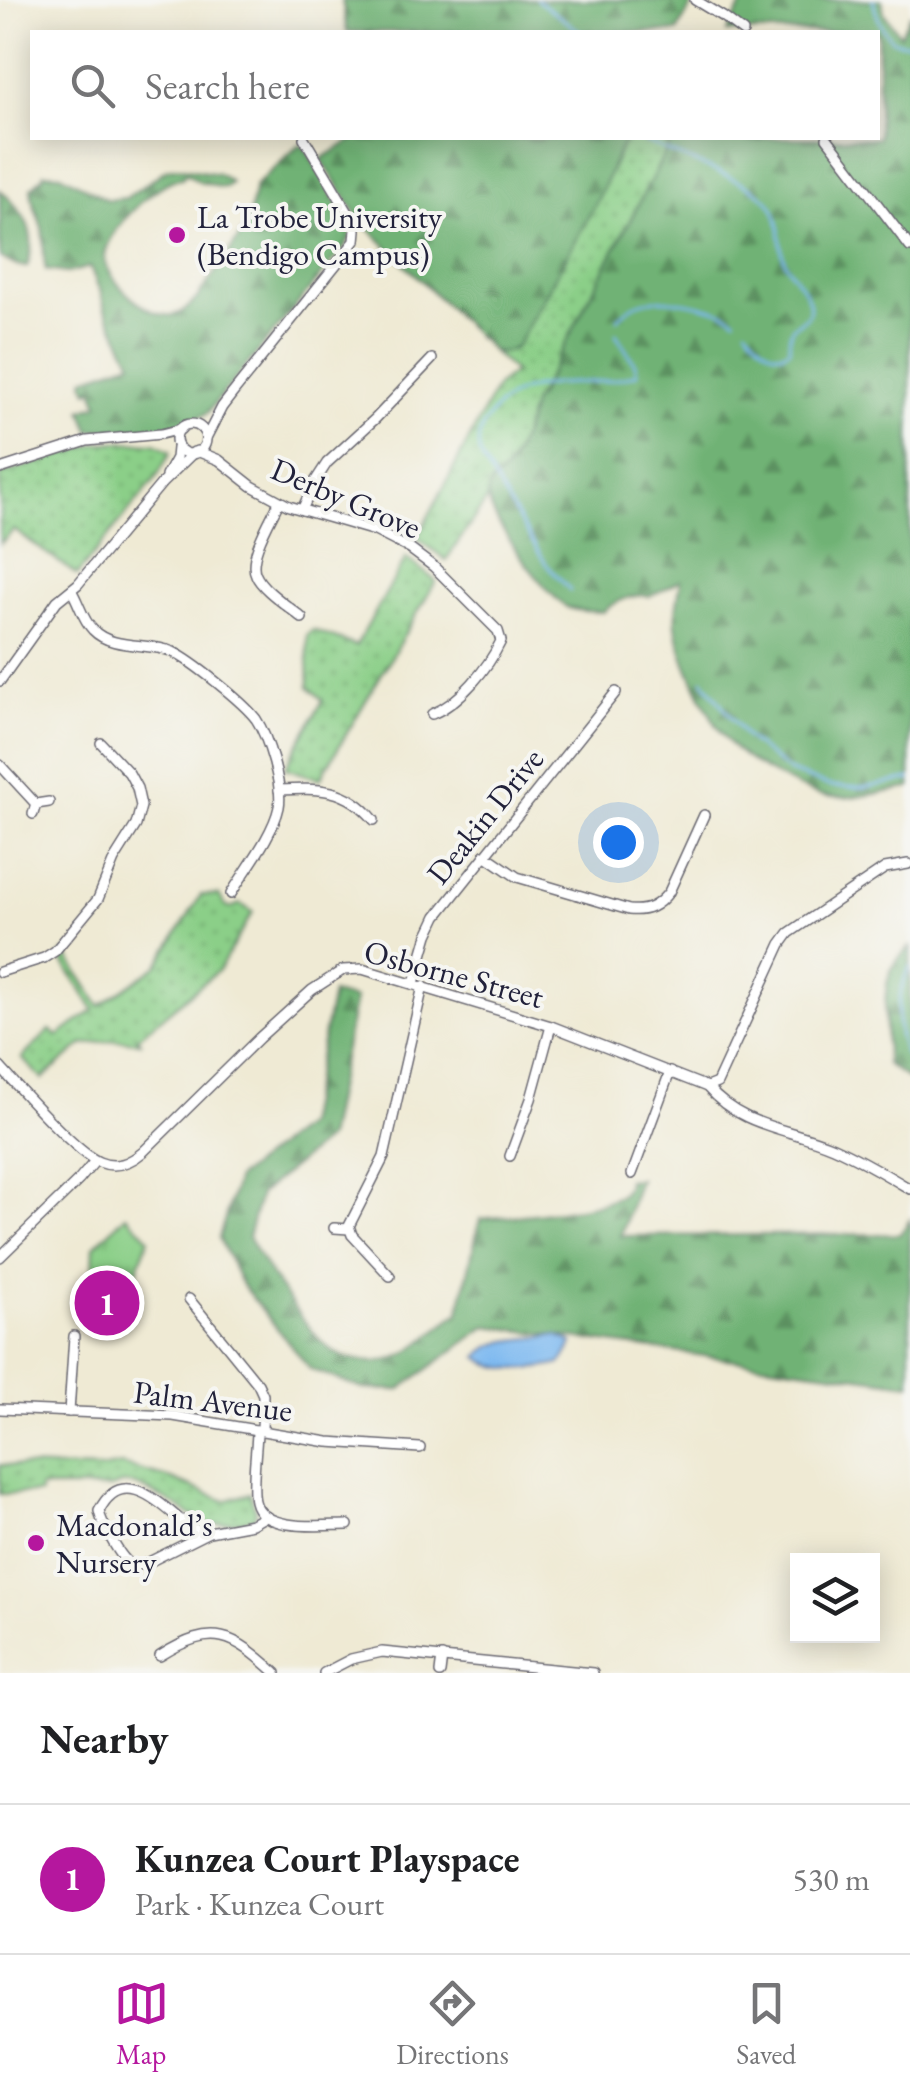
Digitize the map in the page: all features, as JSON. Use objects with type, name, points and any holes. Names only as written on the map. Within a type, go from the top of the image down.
[{"type":"street","points":[[695,0],[740,30]]},
{"type":"street","points":[[716,12],[721,2]]},
{"type":"street","points":[[1,677],[53,606],[104,555],[162,483],[202,448],[222,408],[354,241],[355,224],[305,140]]},
{"type":"street","points":[[829,140],[910,248]]},
{"type":"street","points":[[302,510],[327,463],[432,359]]},
{"type":"street","points":[[0,469],[87,441],[192,426],[222,408]]},
{"type":"street","points":[[192,426],[201,428],[206,439]]},
{"type":"street","points":[[162,483],[176,458],[176,437],[181,429]]},
{"type":"street","points":[[140,436],[184,452],[196,452]]},
{"type":"street","name":"Derby Grove","points":[[206,439],[219,460]]},
{"type":"street","name":"Derby Grove","points":[[196,452],[219,460],[279,502],[375,531],[410,549],[434,567],[498,630],[501,641],[493,656],[458,699],[432,714]]},
{"type":"street","points":[[279,502],[253,567],[259,581],[302,618]]},
{"type":"street","points":[[72,590],[88,624],[99,636],[174,652],[248,710],[265,737],[279,790],[279,807],[231,894]]},
{"type":"street","name":"Deakin Drive","points":[[349,1229],[352,1215],[384,1157],[432,926],[616,692]]},
{"type":"street","points":[[0,972],[44,958],[55,950],[98,899],[114,860],[136,825],[141,806],[134,780],[101,743]]},
{"type":"street","points":[[0,765],[35,809],[49,802]]},
{"type":"street","points":[[279,790],[338,792],[374,820]]},
{"type":"street","points":[[485,855],[517,876],[630,910],[646,910],[669,892],[704,815]]},
{"type":"street","points":[[707,1087],[717,1083],[789,934],[886,868],[908,864]]},
{"type":"street","name":"Osborne Street","points":[[95,1161],[121,1165],[139,1156],[312,990],[343,970],[362,970],[551,1026],[670,1072],[707,1087],[721,1103],[741,1115],[832,1147],[910,1189]]},
{"type":"street","points":[[510,1156],[551,1026]]},
{"type":"street","points":[[0,1068],[95,1161],[0,1257]]},
{"type":"street","points":[[632,1174],[670,1072]]},
{"type":"street","points":[[0,1086],[9,1077]]},
{"type":"street","points":[[334,1228],[349,1229],[390,1276]]},
{"type":"street","points":[[189,1299],[261,1389],[254,1497],[257,1507],[266,1516],[290,1524],[348,1524]]},
{"type":"street","points":[[68,1412],[74,1336]]},
{"type":"street","name":"Palm Avenue","points":[[0,1410],[172,1416],[328,1442],[420,1448]]},
{"type":"street","points":[[203,1535],[165,1505],[130,1488],[108,1497],[99,1511],[126,1561],[134,1566],[215,1530],[252,1524],[266,1516]]},
{"type":"street","points":[[160,1656],[182,1644],[225,1637],[246,1646],[276,1673]]},
{"type":"street","points":[[324,1673],[351,1660],[382,1652],[592,1673]]},
{"type":"street","points":[[440,1673],[442,1657]]},
{"type":"green space","points":[[342,0],[695,0],[678,30],[347,30]]},
{"type":"green space","points":[[745,0],[882,0],[884,13],[900,35],[910,14],[910,788],[857,797],[825,796],[766,771],[727,740],[699,692],[678,639],[676,609],[681,580],[649,597],[625,599],[603,612],[569,608],[544,586],[517,552],[489,501],[489,487],[512,459],[533,401],[672,140],[880,140],[880,30],[728,30]]},
{"type":"green space","points":[[353,140],[624,140],[596,203],[518,344],[502,352],[491,350],[360,220],[321,159]]},
{"type":"green space","points":[[624,140],[672,140],[533,401],[509,465],[492,485],[487,500],[446,560],[417,538],[497,386],[514,372],[491,350],[505,352],[518,344],[596,203]]},
{"type":"green space","points":[[299,145],[305,147],[350,226],[351,236],[344,248],[207,413],[179,425],[90,431],[82,410],[99,404],[93,389],[88,391],[85,378],[132,362],[105,309],[90,267],[67,273],[46,270],[42,228],[31,188],[44,173],[61,174],[108,200],[126,198],[167,169],[177,167],[218,174],[231,182],[220,188],[201,183],[186,173],[159,188],[133,210],[107,248],[108,268],[122,288],[153,311],[173,315],[184,311],[198,297],[247,226],[255,186]]},
{"type":"green space","points":[[0,190],[27,224],[31,244],[27,267],[0,257]]},
{"type":"green space","points":[[155,443],[170,454],[155,479],[77,575],[14,530],[0,544],[0,475],[96,444]]},
{"type":"green space","points":[[406,558],[436,581],[320,779],[285,768],[323,700],[309,687],[307,635],[313,630],[356,646]]},
{"type":"green space","points":[[201,895],[219,895],[225,906],[240,904],[253,912],[219,970],[137,1038],[140,1042],[115,1040],[82,1045],[42,1079],[22,1058],[50,1030],[58,1036],[94,1010],[60,957],[65,952],[100,1006],[158,965]]},
{"type":"green space","points":[[910,947],[910,1080],[886,1064],[885,1017],[890,973]]},
{"type":"green space","points":[[332,994],[355,999],[327,1139],[260,1194],[248,1237],[301,1318],[336,1353],[366,1362],[396,1358],[459,1312],[480,1219],[594,1205],[621,1194],[627,1180],[639,1179],[621,1236],[900,1234],[910,1220],[910,1384],[487,1326],[399,1390],[363,1389],[310,1369],[242,1285],[219,1238],[237,1178],[305,1125]]},
{"type":"green space","points":[[126,1215],[149,1238],[126,1299],[126,1325],[90,1334],[87,1326],[91,1317],[94,1246]]},
{"type":"green space","points":[[0,1465],[99,1469],[122,1465],[172,1479],[225,1501],[250,1493],[256,1512],[254,1518],[244,1521],[207,1525],[133,1484],[111,1488],[39,1488],[40,1493],[0,1494]]},
{"type":"water","points":[[557,1335],[573,1343],[561,1364],[507,1368],[478,1357],[504,1342]]},
{"type":"waterway","points":[[537,0],[578,30]]},
{"type":"waterway","points":[[873,0],[889,36],[897,42],[910,43]]},
{"type":"waterway","points":[[641,140],[730,177],[762,195],[771,205],[783,257],[806,294],[809,312],[793,327],[789,350],[782,353],[765,348],[746,328]]},
{"type":"waterway","points":[[618,319],[635,305],[656,300],[699,305],[736,319]]},
{"type":"waterway","points":[[570,590],[546,564],[483,461],[479,437],[496,408],[523,391],[637,374],[616,334]]},
{"type":"waterway","points":[[703,680],[747,738],[790,772],[830,786],[863,788],[910,779]]},
{"type":"waterway","points":[[910,967],[898,1014],[901,1040],[910,1061]]},
{"type":"place","name":"La Trobe University (Bendigo Campus)","points":[[177,235]]},
{"type":"place","name":"Kunzea Court Playspace","points":[[107,1303]]},
{"type":"place","name":"Macdonald’s Nursery","points":[[36,1543]]}]
